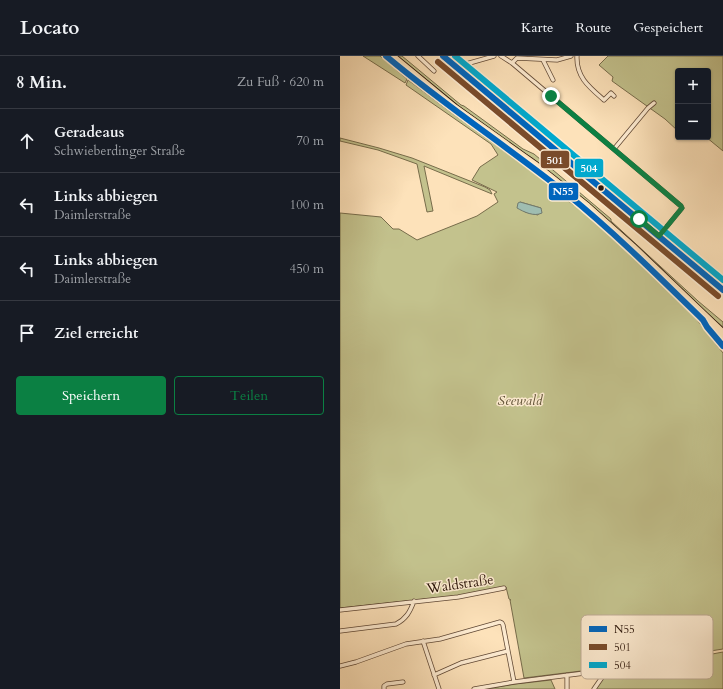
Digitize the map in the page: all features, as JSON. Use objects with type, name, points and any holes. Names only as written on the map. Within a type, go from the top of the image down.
[{"type":"highway","points":[[386,56],[413,80],[533,168],[585,209],[723,338]]},
{"type":"highway","points":[[393,56],[455,107],[546,172],[588,206],[619,233],[723,332]]},
{"type":"highway","points":[[700,311],[723,328]]},
{"type":"highway","points":[[703,320],[723,346]]},
{"type":"street","points":[[418,56],[434,71]]},
{"type":"street","points":[[443,56],[723,290]]},
{"type":"street","points":[[458,69],[466,64],[494,56]]},
{"type":"street","points":[[502,56],[681,206],[682,208],[659,236]]},
{"type":"street","points":[[512,63],[517,58],[557,60],[571,56]]},
{"type":"street","points":[[577,56],[578,71],[591,89],[604,100],[611,93],[614,96]]},
{"type":"street","points":[[543,60],[553,80]]},
{"type":"street","points":[[614,150],[648,108],[654,103]]},
{"type":"street","name":"Waldstraße","points":[[340,610],[466,596],[504,588]]},
{"type":"street","points":[[340,631],[396,624],[408,615],[416,601]]},
{"type":"street","points":[[340,666],[356,662],[406,644],[440,639],[500,622],[503,625],[514,682]]},
{"type":"street","points":[[423,641],[439,689]]},
{"type":"street","points":[[434,675],[462,663],[508,651]]},
{"type":"street","points":[[474,689],[581,673]]},
{"type":"street","points":[[567,675],[567,689]]},
{"type":"street","points":[[594,689],[601,679]]},
{"type":"street","points":[[384,689],[384,686],[387,684],[403,682]]},
{"type":"green space","points":[[363,56],[380,56],[407,79],[405,83]]},
{"type":"green space","points":[[398,56],[402,56],[461,105],[523,149],[534,154],[611,219],[611,221],[723,322],[723,327],[658,265],[536,161],[460,107]]},
{"type":"green space","points":[[608,56],[723,56],[723,151],[710,140],[711,140],[711,68],[675,68],[675,128],[665,119],[612,81],[613,77],[599,65]]},
{"type":"green space","name":"Seewald","points":[[408,80],[556,189],[571,203],[582,209],[664,285],[666,289],[698,321],[723,353],[723,649],[713,651],[713,615],[581,615],[581,671],[524,678],[511,600],[509,599],[506,587],[473,594],[340,608],[340,213],[381,217],[393,229],[399,229],[417,240],[477,216],[498,202],[494,194],[497,192],[472,180],[480,167],[498,155],[491,144],[406,85]],"holes":[[[520,202],[541,208],[538,215],[525,212]]]},
{"type":"green space","points":[[340,138],[412,158],[485,187],[490,190],[492,194],[424,166],[433,211],[427,212],[417,164],[378,150],[340,141]]},
{"type":"green space","points":[[723,652],[723,689],[596,689],[603,679],[713,679],[713,654]]},
{"type":"green space","points":[[551,680],[555,689],[486,689],[516,684]]},
{"type":"shaded area","points":[[520,202],[541,208],[542,213],[529,214],[517,208],[518,203]]},
{"type":"transit line","name":"N55","points":[[386,56],[430,92],[545,177],[585,209],[703,320],[723,346]]},
{"type":"transit line","name":"N55","points":[[443,56],[723,290]]},
{"type":"transit line","name":"504","points":[[455,56],[723,280]]},
{"type":"transit line","name":"501","points":[[438,62],[718,296]]},
{"type":"route","points":[[551,96],[682,208],[659,236],[639,219]]}]
